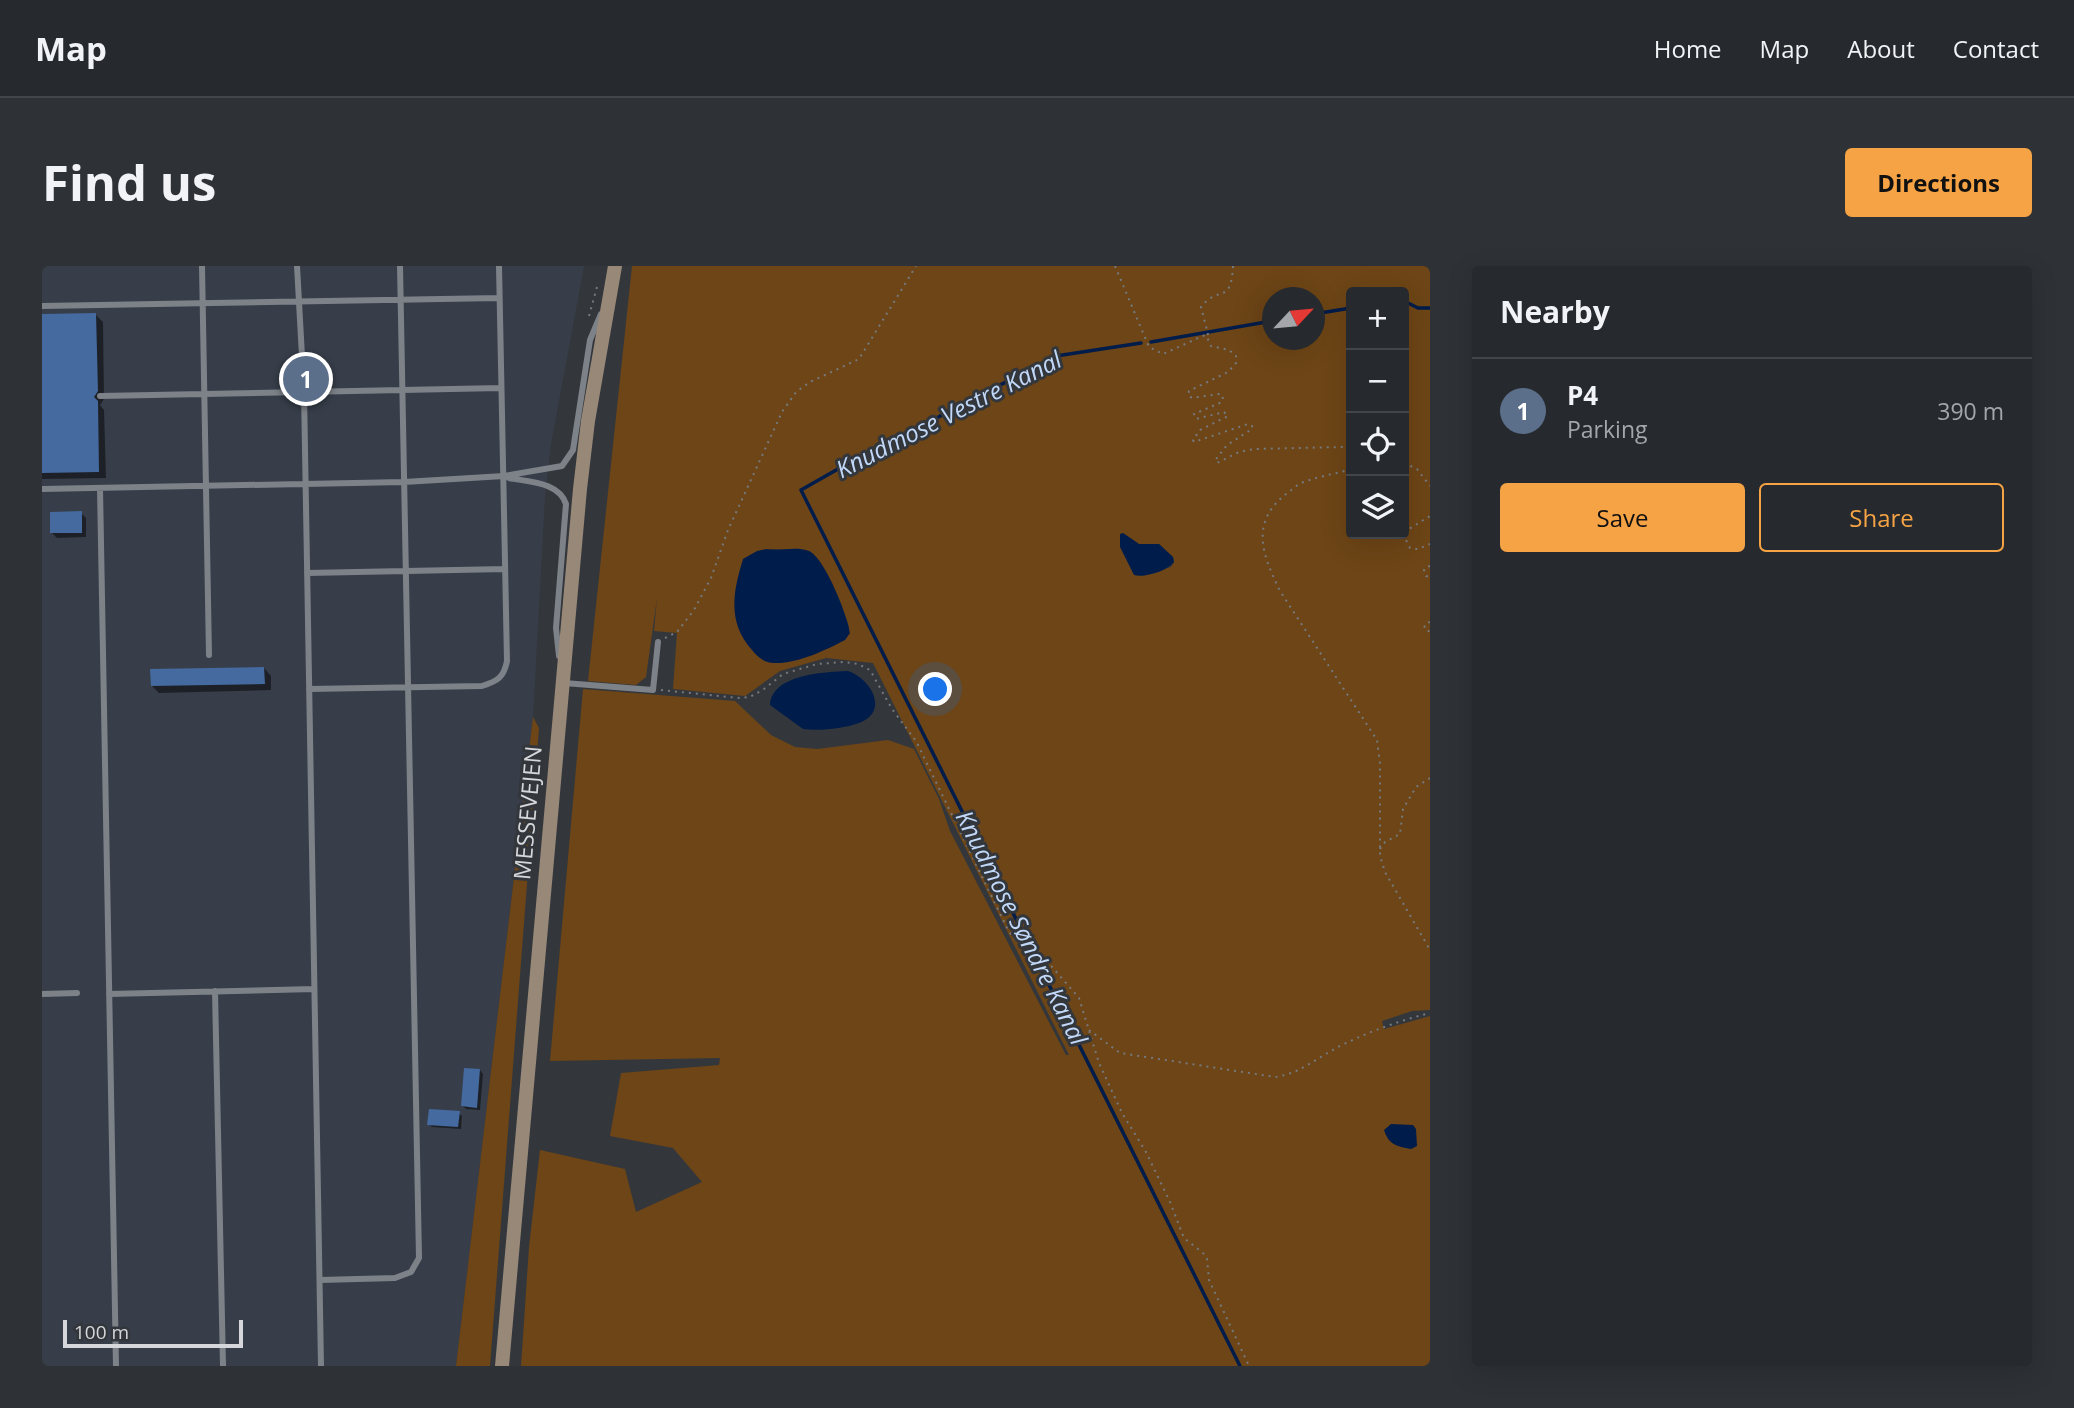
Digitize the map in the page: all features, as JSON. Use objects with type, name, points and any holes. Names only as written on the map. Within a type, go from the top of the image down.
[{"type":"main road","name":"MESSEVEJEN","points":[[502,1366],[562,683],[588,421],[615,266]]},
{"type":"lane","points":[[202,266],[208,655]]},
{"type":"lane","points":[[297,266],[304,392],[321,1366]]},
{"type":"lane","points":[[320,1280],[395,1279],[411,1272],[419,1258],[400,266]]},
{"type":"lane","points":[[309,689],[482,686],[500,678],[507,661],[499,266]]},
{"type":"lane","points":[[42,489],[404,482],[504,476],[562,466],[573,450],[590,340],[609,297]]},
{"type":"lane","points":[[42,306],[499,298]]},
{"type":"lane","points":[[100,396],[501,388]]},
{"type":"lane","points":[[504,476],[556,488],[566,503],[556,628],[562,683],[653,690],[658,642]]},
{"type":"lane","points":[[100,488],[116,1366]]},
{"type":"lane","points":[[307,573],[505,569]]},
{"type":"lane","points":[[109,993],[314,989]]},
{"type":"lane","points":[[215,991],[223,1366]]},
{"type":"lane","points":[[42,994],[77,993]]},
{"type":"path","points":[[658,642],[677,632],[694,610],[711,578],[728,530],[782,412],[796,392],[810,382],[859,359],[916,266]]},
{"type":"path","points":[[1115,266],[1149,347],[1163,354],[1206,335]]},
{"type":"path","points":[[1233,266],[1229,289],[1201,307],[1210,346],[1229,350],[1235,354],[1236,363],[1228,372],[1189,391],[1188,395],[1192,398],[1220,394],[1224,399],[1194,414],[1196,419],[1224,412],[1228,416],[1200,430],[1194,442],[1248,424],[1252,429],[1227,445],[1216,459],[1217,463],[1239,452],[1254,449],[1346,448]]},
{"type":"path","points":[[1409,465],[1418,469],[1430,486]]},
{"type":"path","points":[[1346,471],[1301,483],[1281,498],[1266,514],[1262,538],[1268,566],[1280,592],[1377,740],[1380,764],[1380,849],[1385,872],[1430,950]]},
{"type":"path","points":[[1409,529],[1430,516]]},
{"type":"path","points":[[1405,539],[1410,548],[1418,549],[1430,544]]},
{"type":"path","points":[[1430,566],[1424,570],[1426,576],[1430,577]]},
{"type":"path","points":[[1430,622],[1426,623],[1424,628],[1430,632]]},
{"type":"path","points":[[653,690],[739,698],[764,689],[783,674],[817,664],[858,664],[870,670],[892,709],[916,741],[1009,930],[1019,945],[1034,946],[1079,998],[1099,1063],[1131,1130],[1146,1152],[1184,1238],[1207,1259],[1209,1280],[1249,1366]]},
{"type":"path","points":[[1380,849],[1388,840],[1400,834],[1402,810],[1416,787],[1430,778]]},
{"type":"path","points":[[1089,1029],[1120,1053],[1275,1077],[1289,1075],[1337,1048],[1383,1027],[1430,1013]]},
{"type":"shaded area","points":[[42,266],[584,266],[551,444],[545,496],[533,717],[456,1366],[42,1366]]},
{"type":"shaded area","points":[[632,266],[1430,266],[1430,1010],[1412,1011],[1382,1021],[1384,1029],[1430,1016],[1430,1366],[521,1366],[529,1247],[540,1150],[625,1169],[636,1212],[702,1182],[673,1148],[610,1136],[621,1073],[719,1065],[720,1058],[550,1061],[583,689],[735,701],[771,735],[795,747],[817,749],[888,740],[914,749],[939,799],[950,831],[1066,1055],[1069,1055],[873,663],[826,658],[780,671],[745,696],[673,689],[677,633],[654,631],[657,598],[646,677],[636,685],[588,681]],"holes":[[[1123,533],[1139,544],[1159,544],[1173,557],[1171,567],[1141,576]],[[766,549],[808,551],[823,567],[849,627],[845,640],[790,661]]]},
{"type":"shaded area","points":[[533,717],[539,728],[490,1366],[456,1366]]},
{"type":"water","points":[[1123,533],[1139,544],[1159,544],[1173,557],[1174,562],[1156,573],[1134,575],[1120,547],[1120,534]]},
{"type":"water","points":[[766,549],[804,550],[815,556],[835,589],[845,614],[850,633],[845,640],[811,656],[783,663],[767,662],[752,650],[739,629],[734,606],[735,595],[743,559]]},
{"type":"water","points":[[848,671],[864,681],[874,696],[874,711],[859,723],[831,729],[803,729],[770,705],[773,695],[789,681],[814,674]]},
{"type":"water","points":[[1391,1124],[1413,1125],[1416,1129],[1417,1146],[1411,1149],[1391,1142],[1384,1130]]},
{"type":"building","points":[[96,313],[98,391],[94,397],[98,401],[99,472],[42,473],[42,314]]},
{"type":"building","points":[[82,511],[82,533],[50,533],[50,512]]},
{"type":"building","points":[[264,667],[265,684],[151,686],[150,669]]},
{"type":"building","points":[[464,1068],[480,1069],[477,1108],[461,1106]]},
{"type":"building","points":[[429,1109],[460,1111],[458,1127],[427,1125]]},
{"type":"waterway","name":"Knudmose Vestre Kanal","points":[[1409,304],[1418,308],[1430,308]]},
{"type":"waterway","name":"Knudmose Vestre Kanal","points":[[1325,312],[1346,309]]},
{"type":"waterway","name":"Knudmose Vestre Kanal","points":[[1151,342],[1262,323]]},
{"type":"waterway","name":"Knudmose Søndre Kanal","points":[[1141,343],[1056,356],[801,490],[1240,1366]]},
{"type":"place","name":"P4","points":[[306,379]]}]
